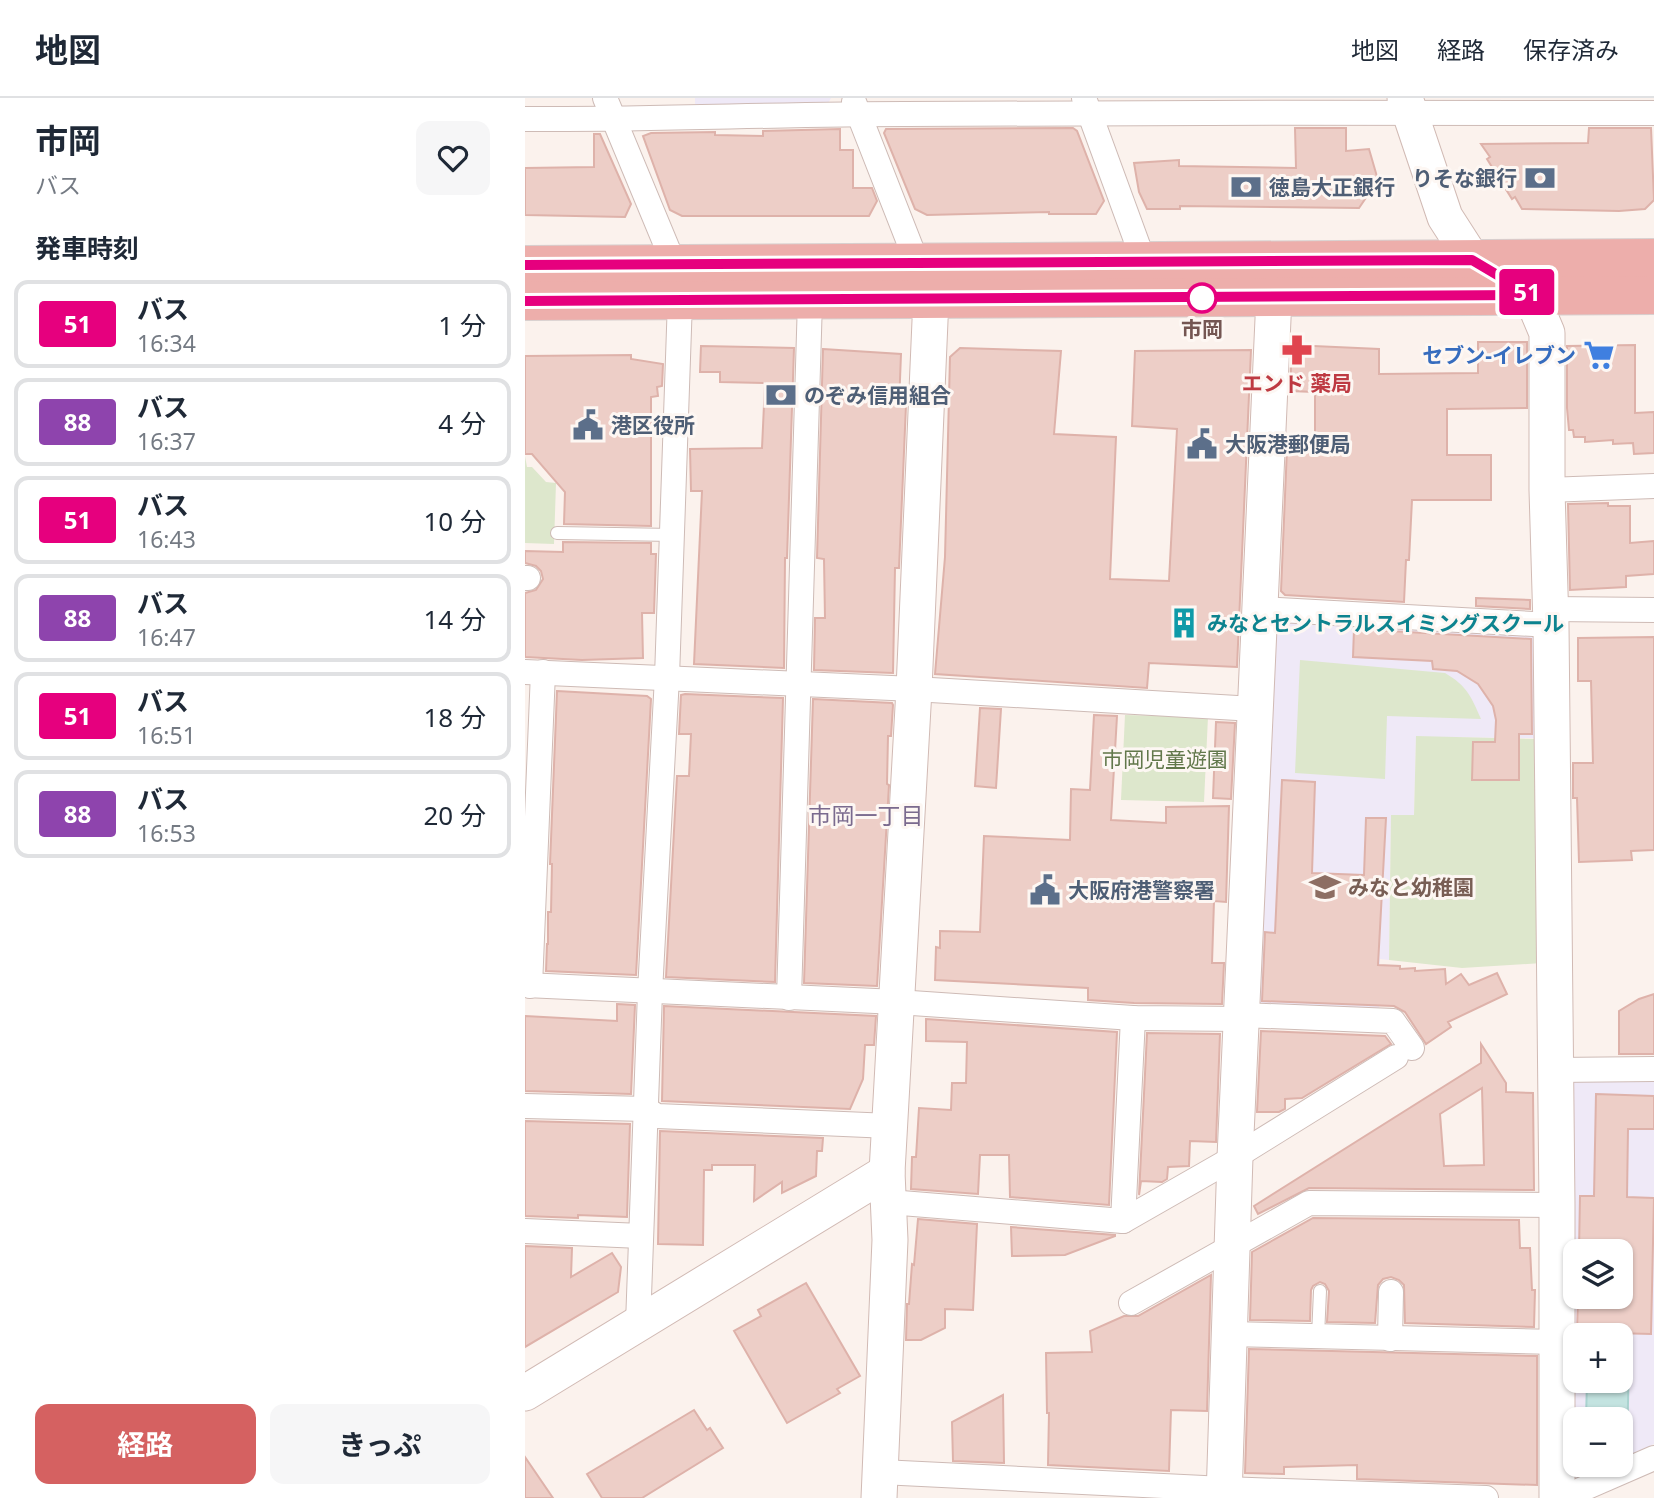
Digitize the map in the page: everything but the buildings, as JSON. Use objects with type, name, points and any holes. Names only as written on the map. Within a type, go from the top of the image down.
[{"type":"highway","points":[[525,265],[810,300],[924,280],[1144,262],[1654,258]]},
{"type":"highway","points":[[525,301],[677,282],[924,280],[1274,297],[1654,295]]},
{"type":"street","points":[[1086,105],[1144,262]]},
{"type":"street","points":[[1408,105],[1445,217],[1472,260],[1531,295],[1547,333],[1557,1205],[1557,1498]]},
{"type":"street","points":[[525,118],[610,109],[855,106],[1408,105],[1654,113]]},
{"type":"street","points":[[855,106],[924,280],[914,689],[890,1126],[890,1240],[880,1485],[1486,1498]]},
{"type":"street","points":[[610,109],[677,282],[673,535],[650,992],[638,1324]]},
{"type":"street","points":[[1224,1493],[1234,1157],[1274,297]]},
{"type":"street","points":[[789,998],[810,300]]},
{"type":"street","points":[[1547,490],[1654,485]]},
{"type":"street","points":[[1260,609],[1550,617],[1654,610]]},
{"type":"street","points":[[525,1393],[638,1324],[888,1187],[1123,1221],[1234,1157],[1404,1052],[1393,1021],[1242,1017],[1133,1018],[897,1002],[528,985],[534,672],[798,683],[1254,709]]},
{"type":"street","points":[[1123,1221],[1133,1018]]},
{"type":"street","points":[[1555,1070],[1654,1069]]},
{"type":"street","points":[[525,1106],[646,1110],[657,1116],[890,1126]]},
{"type":"street","points":[[1131,1303],[1309,1203],[1557,1205]]},
{"type":"street","points":[[525,1231],[641,1236]]},
{"type":"street","points":[[1390,1339],[1391,1292]]},
{"type":"street","points":[[1229,1334],[1557,1342]]},
{"type":"street","points":[[1562,1498],[1654,1458]]},
{"type":"lane","points":[[557,533],[673,535]]},
{"type":"lane","points":[[1318,1336],[1320,1290]]},
{"type":"shaded area","points":[[695,98],[831,98],[827,105],[695,107]]},
{"type":"shaded area","name":"みなと幼稚園","points":[[1270,620],[1538,633],[1539,738],[1416,737],[1414,815],[1391,815],[1389,960],[1380,959],[1379,1015],[1255,1009]]},
{"type":"shaded area","points":[[1573,1081],[1654,1082],[1654,1444],[1633,1454],[1633,1407],[1573,1407],[1573,1393],[1633,1393],[1633,1323],[1573,1323],[1573,1309],[1633,1309],[1633,1239],[1573,1239]]},
{"type":"green space","points":[[525,456],[527,467],[532,467],[546,482],[556,483],[554,544],[525,543]]},
{"type":"green space","points":[[1300,660],[1445,673],[1468,692],[1481,719],[1387,716],[1385,779],[1295,773]]},
{"type":"green space","name":"市岡児童遊園","points":[[1125,715],[1208,717],[1204,802],[1121,800]]},
{"type":"green space","points":[[1416,736],[1539,739],[1542,963],[1462,968],[1389,960],[1391,815],[1414,815]]},
{"type":"water","points":[[1587,1393],[1628,1393],[1628,1407],[1586,1407]]},
{"type":"bus line","name":"51","points":[[525,265],[1472,260],[1531,295],[525,301]]},
{"type":"place","name":"りそな銀行","points":[[1540,178]]},
{"type":"place","name":"徳島大正銀行","points":[[1246,187]]},
{"type":"place","name":"市岡","points":[[1202,298]]},
{"type":"place","name":"エンド 薬局","points":[[1297,350]]},
{"type":"place","name":"セブン-イレブン","points":[[1599,355]]},
{"type":"place","name":"のぞみ信用組合","points":[[781,395]]},
{"type":"place","name":"港区役所","points":[[588,425]]},
{"type":"place","name":"大阪港郵便局","points":[[1202,444]]},
{"type":"place","name":"みなとセントラルスイミングスクール","points":[[1184,623]]},
{"type":"place","name":"みなと幼稚園","points":[[1325,887]]},
{"type":"place","name":"大阪府港警察署","points":[[1045,890]]},
{"type":"district","name":"市岡一丁目","points":[[866,815]]}]
